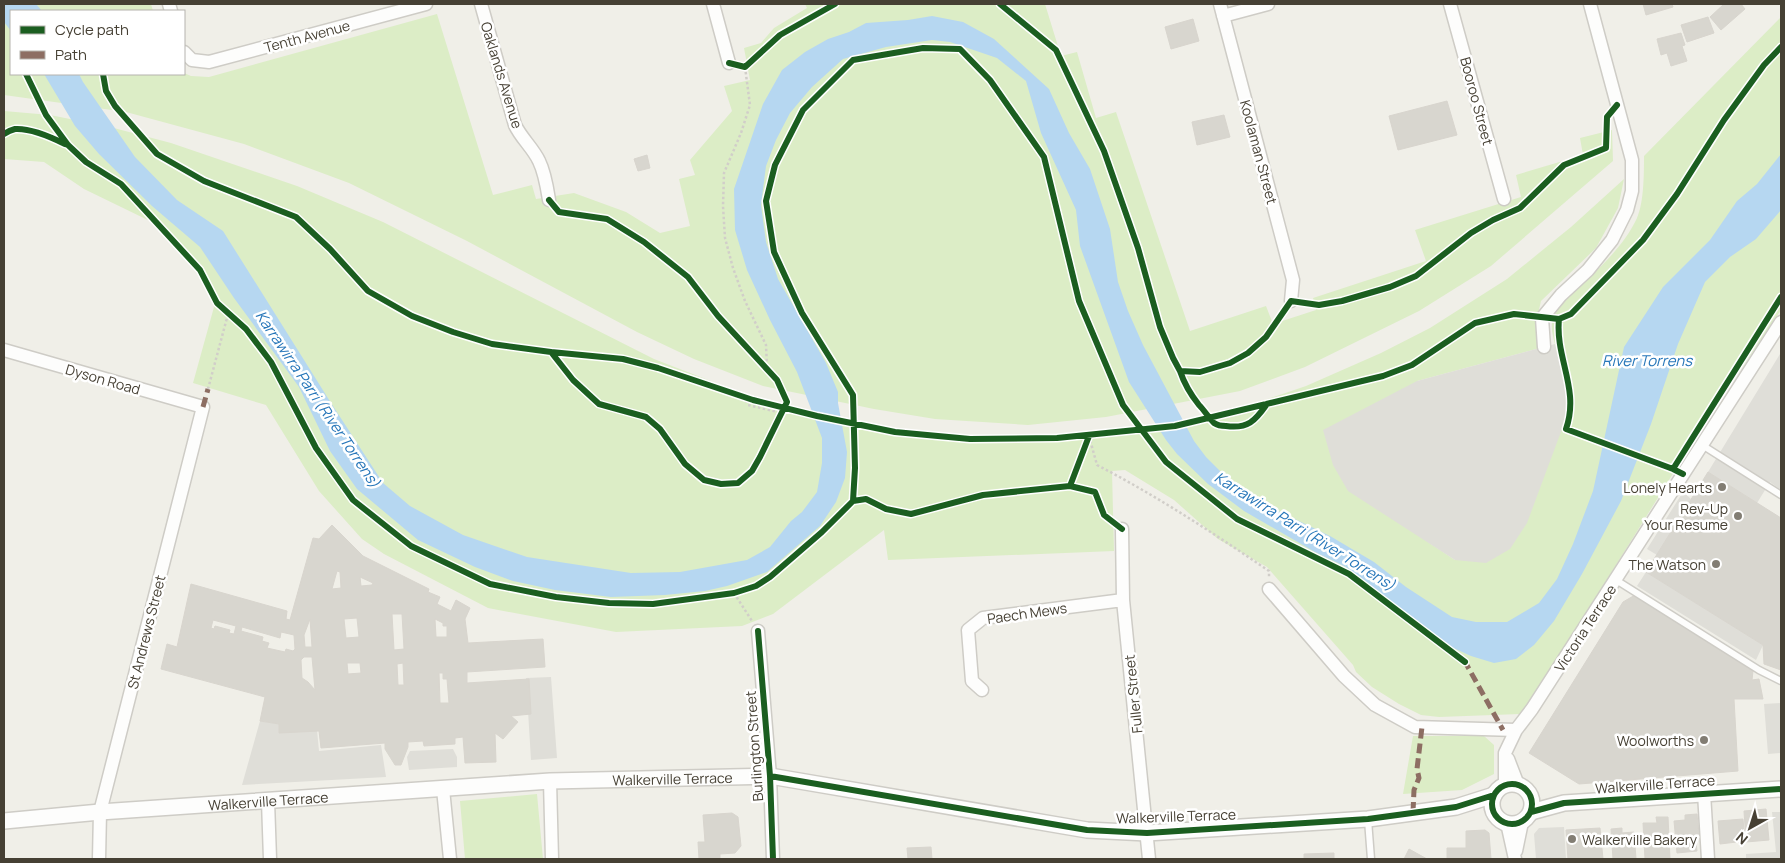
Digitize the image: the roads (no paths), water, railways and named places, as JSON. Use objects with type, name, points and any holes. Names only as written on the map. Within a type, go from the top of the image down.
[{"type":"street","name":"Tenth Avenue","points":[[186,54],[196,61],[209,62],[426,4]]},
{"type":"street","name":"Oaklands Avenue","points":[[481,4],[515,124],[520,136],[538,160],[544,172],[549,200]]},
{"type":"street","points":[[714,4],[729,63]]},
{"type":"street","points":[[1222,10],[1268,4]]},
{"type":"street","name":"Booroo Street","points":[[1450,4],[1504,199]]},
{"type":"street","points":[[1544,347],[1542,318],[1561,295],[1588,270],[1612,240],[1627,210],[1632,191],[1632,160],[1590,4]]},
{"type":"street","name":"Koolaman Street","points":[[1222,10],[1293,280],[1291,302]]},
{"type":"street","name":"Victoria Terrace","points":[[1506,788],[1505,752],[1516,730],[1532,709],[1616,580],[1781,322]]},
{"type":"street","name":"Dyson Road","points":[[4,350],[203,407]]},
{"type":"street","name":"St Andrews Street","points":[[99,859],[100,812],[203,407]]},
{"type":"street","name":"Fuller Street","points":[[1122,530],[1123,600],[1149,859]]},
{"type":"street","points":[[1269,589],[1344,676],[1375,705],[1415,727],[1516,730]]},
{"type":"street","name":"Paech Mews","points":[[982,690],[972,680],[968,630],[983,618],[1123,600]]},
{"type":"street","name":"Burlington Street","points":[[758,631],[770,776],[773,859]]},
{"type":"street","name":"Walkerville Terrace","points":[[4,821],[100,812],[550,781],[770,776],[1087,830],[1147,833],[1368,819],[1456,807],[1506,788]]},
{"type":"street","points":[[550,781],[552,859]]},
{"type":"street","points":[[1515,858],[1520,819],[1532,800],[1527,790],[1506,788],[1492,807],[1494,812],[1502,821],[1520,819]]},
{"type":"street","points":[[443,789],[450,859]]},
{"type":"street","name":"Walkerville Terrace","points":[[1520,819],[1564,803],[1781,789]]},
{"type":"street","points":[[1704,793],[1708,859]]},
{"type":"street","name":"Walkerville Terrace","points":[[1530,795],[1564,803]]},
{"type":"street","points":[[268,801],[270,859]]},
{"type":"street","name":"Walkerville Terrace","points":[[1456,807],[1494,812]]},
{"type":"lane","points":[[1702,445],[1781,496]]},
{"type":"lane","points":[[1616,580],[1781,682]]},
{"type":"lane","points":[[1368,819],[1371,859]]},
{"type":"water","points":[[4,4],[36,4],[41,10],[10,10],[10,30],[4,22]]},
{"type":"water","name":"River Torrens","points":[[932,16],[963,22],[994,39],[1049,89],[1069,133],[1090,169],[1110,229],[1118,282],[1128,311],[1143,345],[1194,441],[1206,457],[1230,481],[1266,505],[1330,536],[1374,562],[1406,587],[1452,617],[1476,622],[1507,622],[1539,603],[1557,579],[1573,544],[1593,491],[1624,347],[1663,287],[1710,240],[1737,201],[1757,184],[1781,154],[1781,210],[1756,239],[1730,257],[1705,282],[1678,344],[1651,424],[1621,501],[1582,574],[1554,621],[1534,645],[1516,659],[1494,663],[1471,656],[1449,646],[1346,567],[1315,552],[1244,511],[1208,484],[1177,454],[1129,382],[1080,246],[1076,210],[1041,133],[1026,81],[997,58],[950,42],[932,40],[886,47],[843,59],[812,87],[790,113],[776,140],[766,166],[761,205],[766,242],[778,279],[826,363],[838,392],[838,403],[847,452],[845,478],[836,502],[820,526],[767,572],[727,586],[705,591],[611,597],[555,590],[513,581],[475,567],[418,540],[357,489],[330,451],[299,387],[234,298],[200,247],[152,206],[99,154],[75,126],[45,75],[80,75],[135,157],[177,200],[223,231],[383,483],[410,506],[463,535],[527,557],[631,573],[680,572],[747,560],[770,547],[791,521],[802,512],[817,492],[822,463],[822,438],[797,372],[747,270],[735,230],[734,189],[763,104],[782,70],[805,52],[828,39],[849,32],[866,23]]},
{"type":"place","name":"Lonely Hearts","points":[[1722,487]]},
{"type":"place","name":"Rev-Up Your Resume","points":[[1738,516]]},
{"type":"place","name":"The Watson","points":[[1716,564]]},
{"type":"place","name":"Woolworths","points":[[1704,740]]},
{"type":"place","name":"Walkerville Bakery","points":[[1572,839]]},
{"type":"water label","name":"Karrawirra Parri (River Torrens)","points":[[318,399]]},
{"type":"water label","name":"Karrawirra Parri (River Torrens)","points":[[1305,531]]}]
